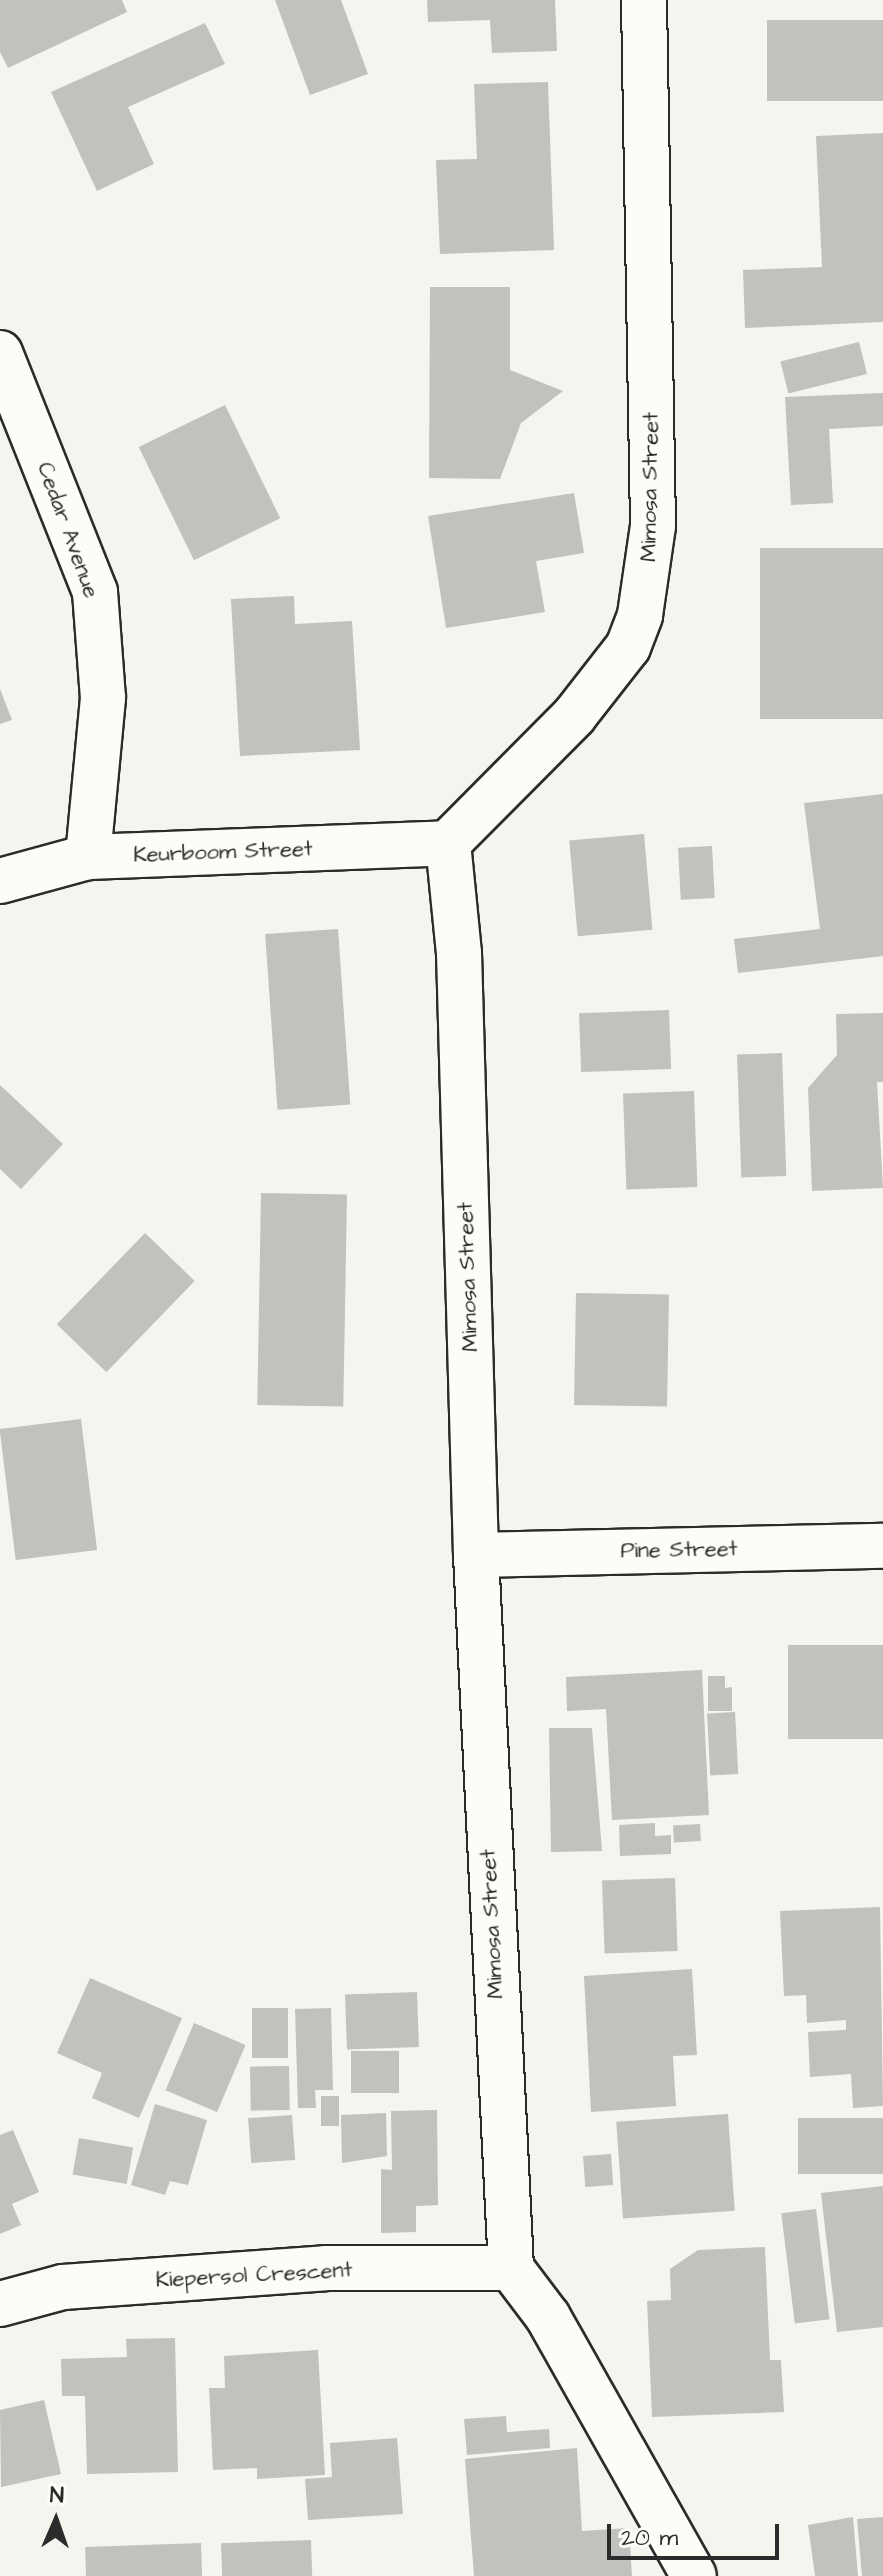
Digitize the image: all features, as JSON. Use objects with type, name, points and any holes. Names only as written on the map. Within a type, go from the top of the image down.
[{"type":"street","name":"Mimosa Street","points":[[511,2268],[476,1555],[459,953],[448,843],[574,716],[628,647],[640,615],[653,526],[644,0]]},
{"type":"street","name":"Cedar Avenue","points":[[0,353],[95,592],[103,698],[88,857]]},
{"type":"street","name":"Keurboom Street","points":[[0,881],[88,857],[448,843]]},
{"type":"street","name":"Pine Street","points":[[476,1555],[883,1546]]},
{"type":"street","name":"Kiepersol Crescent","points":[[0,2304],[63,2287],[294,2270],[511,2268]]},
{"type":"street","points":[[511,2268],[548,2317],[694,2576]]},
{"type":"building","points":[[0,0],[122,0],[127,12],[8,68],[0,52]]},
{"type":"building","points":[[275,0],[341,0],[368,74],[310,95]]},
{"type":"building","points":[[427,0],[555,0],[557,51],[492,53],[490,20],[428,22]]},
{"type":"building","points":[[767,20],[883,20],[883,101],[767,101]]},
{"type":"building","points":[[205,23],[225,64],[128,107],[154,164],[97,191],[51,92]]},
{"type":"building","points":[[548,82],[554,250],[440,254],[436,160],[477,159],[474,84]]},
{"type":"building","points":[[883,133],[883,322],[745,328],[743,270],[822,267],[816,136]]},
{"type":"building","points":[[430,287],[510,287],[510,370],[563,391],[521,423],[500,479],[429,478]]},
{"type":"building","points":[[859,342],[867,374],[788,394],[780,362]]},
{"type":"building","points":[[883,393],[883,426],[829,429],[833,503],[791,505],[785,397]]},
{"type":"building","points":[[225,405],[280,518],[194,560],[139,447]]},
{"type":"building","points":[[574,493],[584,553],[536,561],[545,612],[446,628],[428,516]]},
{"type":"building","points":[[760,548],[883,548],[883,719],[760,719]]},
{"type":"building","points":[[294,596],[295,624],[352,621],[360,750],[240,756],[231,599]]},
{"type":"building","points":[[0,689],[12,720],[0,724]]},
{"type":"building","points":[[883,794],[883,956],[738,973],[734,939],[820,929],[804,803]]},
{"type":"building","points":[[644,834],[652,930],[578,936],[569,841]]},
{"type":"building","points":[[712,846],[715,898],[681,900],[678,848]]},
{"type":"building","points":[[338,929],[350,1105],[277,1110],[265,934]]},
{"type":"building","points":[[669,1010],[671,1069],[581,1072],[579,1013]]},
{"type":"building","points":[[883,1013],[883,1082],[877,1082],[883,1188],[812,1191],[808,1088],[837,1055],[836,1014]]},
{"type":"building","points":[[782,1053],[786,1176],[741,1177],[737,1055]]},
{"type":"building","points":[[0,1085],[63,1144],[21,1189],[0,1169]]},
{"type":"building","points":[[694,1091],[697,1187],[626,1189],[623,1093]]},
{"type":"building","points":[[261,1193],[347,1195],[343,1406],[257,1405]]},
{"type":"building","points":[[145,1233],[195,1281],[106,1372],[57,1324]]},
{"type":"building","points":[[576,1293],[669,1295],[667,1407],[574,1405]]},
{"type":"building","points":[[81,1419],[97,1550],[16,1560],[0,1429]]},
{"type":"building","points":[[788,1645],[883,1645],[883,1739],[788,1739]]},
{"type":"building","points":[[702,1670],[709,1815],[612,1820],[606,1709],[567,1711],[566,1677]]},
{"type":"building","points":[[708,1676],[725,1676],[725,1688],[732,1687],[732,1711],[708,1711]]},
{"type":"building","points":[[735,1712],[738,1774],[710,1775],[707,1713]]},
{"type":"building","points":[[549,1728],[592,1728],[602,1851],[551,1852]]},
{"type":"building","points":[[655,1823],[655,1836],[671,1835],[671,1854],[620,1856],[619,1825]]},
{"type":"building","points":[[700,1824],[701,1841],[674,1842],[673,1825]]},
{"type":"building","points":[[675,1878],[678,1951],[605,1954],[602,1881]]},
{"type":"building","points":[[880,1907],[883,2106],[853,2108],[851,2074],[810,2077],[808,2032],[846,2030],[846,2020],[807,2023],[806,1995],[784,1996],[780,1911]]},
{"type":"building","points":[[692,1969],[697,2055],[673,2056],[676,2106],[591,2112],[584,1976]]},
{"type":"building","points":[[90,1978],[182,2018],[139,2118],[92,2098],[102,2073],[57,2053]]},
{"type":"building","points":[[417,1992],[419,2047],[347,2049],[345,1995]]},
{"type":"building","points":[[252,2008],[288,2008],[288,2058],[252,2058]]},
{"type":"building","points":[[331,2008],[333,2090],[315,2090],[316,2108],[298,2108],[295,2009]]},
{"type":"building","points":[[194,2023],[246,2045],[217,2112],[165,2090]]},
{"type":"building","points":[[351,2051],[399,2051],[399,2093],[351,2093]]},
{"type":"building","points":[[289,2066],[290,2110],[251,2111],[250,2067]]},
{"type":"building","points":[[321,2096],[339,2096],[339,2126],[321,2126]]},
{"type":"building","points":[[155,2104],[207,2120],[188,2185],[170,2181],[165,2195],[131,2185]]},
{"type":"building","points":[[437,2110],[438,2205],[416,2206],[416,2232],[381,2233],[381,2169],[392,2170],[391,2111]]},
{"type":"building","points":[[386,2113],[387,2156],[342,2163],[341,2115]]},
{"type":"building","points":[[728,2114],[735,2211],[623,2219],[616,2122]]},
{"type":"building","points":[[292,2115],[295,2160],[251,2163],[248,2118]]},
{"type":"building","points":[[798,2118],[883,2118],[883,2174],[798,2174]]},
{"type":"building","points":[[13,2130],[39,2192],[12,2204],[21,2225],[0,2234],[0,2135]]},
{"type":"building","points":[[79,2138],[133,2148],[127,2184],[73,2174]]},
{"type":"building","points":[[611,2154],[613,2185],[585,2187],[583,2156]]},
{"type":"building","points":[[883,2186],[883,2327],[837,2332],[821,2193]]},
{"type":"building","points":[[816,2209],[830,2319],[795,2323],[781,2213]]},
{"type":"building","points":[[765,2247],[770,2360],[781,2360],[784,2412],[652,2417],[647,2301],[671,2300],[670,2269],[698,2250]]},
{"type":"building","points":[[175,2338],[178,2472],[87,2474],[85,2396],[62,2396],[61,2359],[127,2357],[126,2339]]},
{"type":"building","points":[[318,2350],[325,2475],[257,2479],[257,2468],[213,2470],[209,2388],[225,2388],[224,2356]]},
{"type":"building","points":[[44,2400],[61,2474],[1,2487],[0,2410]]},
{"type":"building","points":[[506,2416],[507,2432],[549,2429],[550,2448],[467,2455],[464,2419]]},
{"type":"building","points":[[397,2438],[403,2514],[308,2520],[305,2479],[332,2477],[330,2443]]},
{"type":"building","points":[[577,2448],[582,2531],[629,2528],[632,2576],[474,2576],[465,2459]]},
{"type":"building","points":[[853,2517],[858,2576],[815,2576],[808,2525]]},
{"type":"building","points":[[883,2517],[883,2576],[862,2576],[857,2519]]},
{"type":"building","points":[[311,2540],[312,2576],[222,2576],[221,2543]]},
{"type":"building","points":[[201,2543],[202,2576],[86,2576],[85,2547]]}]
